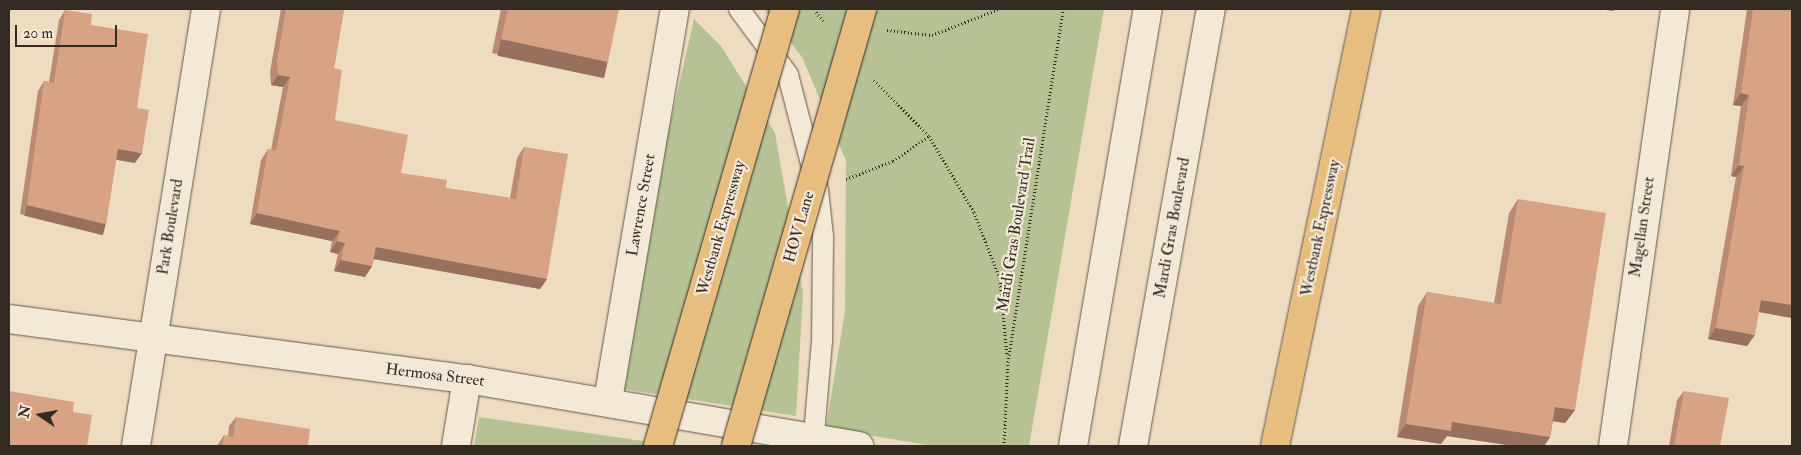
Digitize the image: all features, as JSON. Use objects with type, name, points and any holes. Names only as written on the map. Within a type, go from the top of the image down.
[{"type":"highway","name":"Westbank Expressway","points":[[658,446],[785,9]]},
{"type":"highway","name":"Westbank Expressway","points":[[1275,446],[1366,9]]},
{"type":"highway","name":"HOV Lane","points":[[736,446],[871,18]]},
{"type":"street","name":"Park Boulevard","points":[[136,446],[206,9]]},
{"type":"street","name":"Lawrence Street","points":[[608,400],[674,9]]},
{"type":"street","points":[[1072,446],[1148,9]]},
{"type":"street","name":"Mardi Gras Boulevard","points":[[1133,446],[1211,9]]},
{"type":"street","name":"Magellan Street","points":[[1612,446],[1675,9]]},
{"type":"street","name":"Hermosa Street","points":[[9,319],[152,340],[467,379],[608,400],[813,442],[859,446]]},
{"type":"street","points":[[456,446],[467,379]]},
{"type":"lane","points":[[740,9],[788,75],[818,190],[823,236],[822,341],[813,442]]},
{"type":"path","points":[[814,9],[826,24]]},
{"type":"path","points":[[871,18],[932,35],[999,9]]},
{"type":"path","name":"Mardi Gras Boulevard Trail","points":[[1004,446],[1008,362],[1063,9]]},
{"type":"path","points":[[867,72],[929,136],[974,212],[1000,279],[1008,362]]},
{"type":"path","points":[[818,190],[893,161],[929,136]]},
{"type":"green space","points":[[764,9],[1104,9],[1029,446],[933,446],[826,428],[845,311],[846,161],[802,57]]},
{"type":"green space","points":[[694,19],[721,46],[775,133],[803,293],[796,416],[610,387]]},
{"type":"green space","points":[[479,417],[677,446],[474,446]]},
{"type":"building","points":[[286,9],[344,9],[334,68],[342,70],[335,120],[408,135],[401,173],[447,180],[446,188],[516,199],[524,147],[568,154],[547,279],[376,247],[372,266],[341,260],[345,243],[337,241],[340,231],[257,213],[268,149],[276,151],[290,77],[278,75],[277,61]]},
{"type":"building","points":[[508,9],[619,9],[608,62],[501,39]]},
{"type":"building","points":[[1753,9],[1792,9],[1792,305],[1761,300],[1755,335],[1716,328],[1744,166],[1739,165],[1749,95],[1741,93]]},
{"type":"building","points":[[65,10],[92,14],[91,25],[148,34],[137,108],[149,110],[142,153],[118,149],[106,224],[27,205],[44,81],[54,83]]},
{"type":"building","points":[[1518,199],[1606,213],[1575,410],[1555,407],[1550,437],[1452,422],[1451,431],[1406,424],[1427,292],[1501,304]]},
{"type":"building","points":[[9,391],[74,402],[73,412],[92,415],[87,446],[9,446]]},
{"type":"building","points":[[1684,391],[1729,398],[1720,446],[1674,446]]},
{"type":"building","points":[[236,417],[310,429],[308,446],[222,446],[224,435],[233,437]]}]
